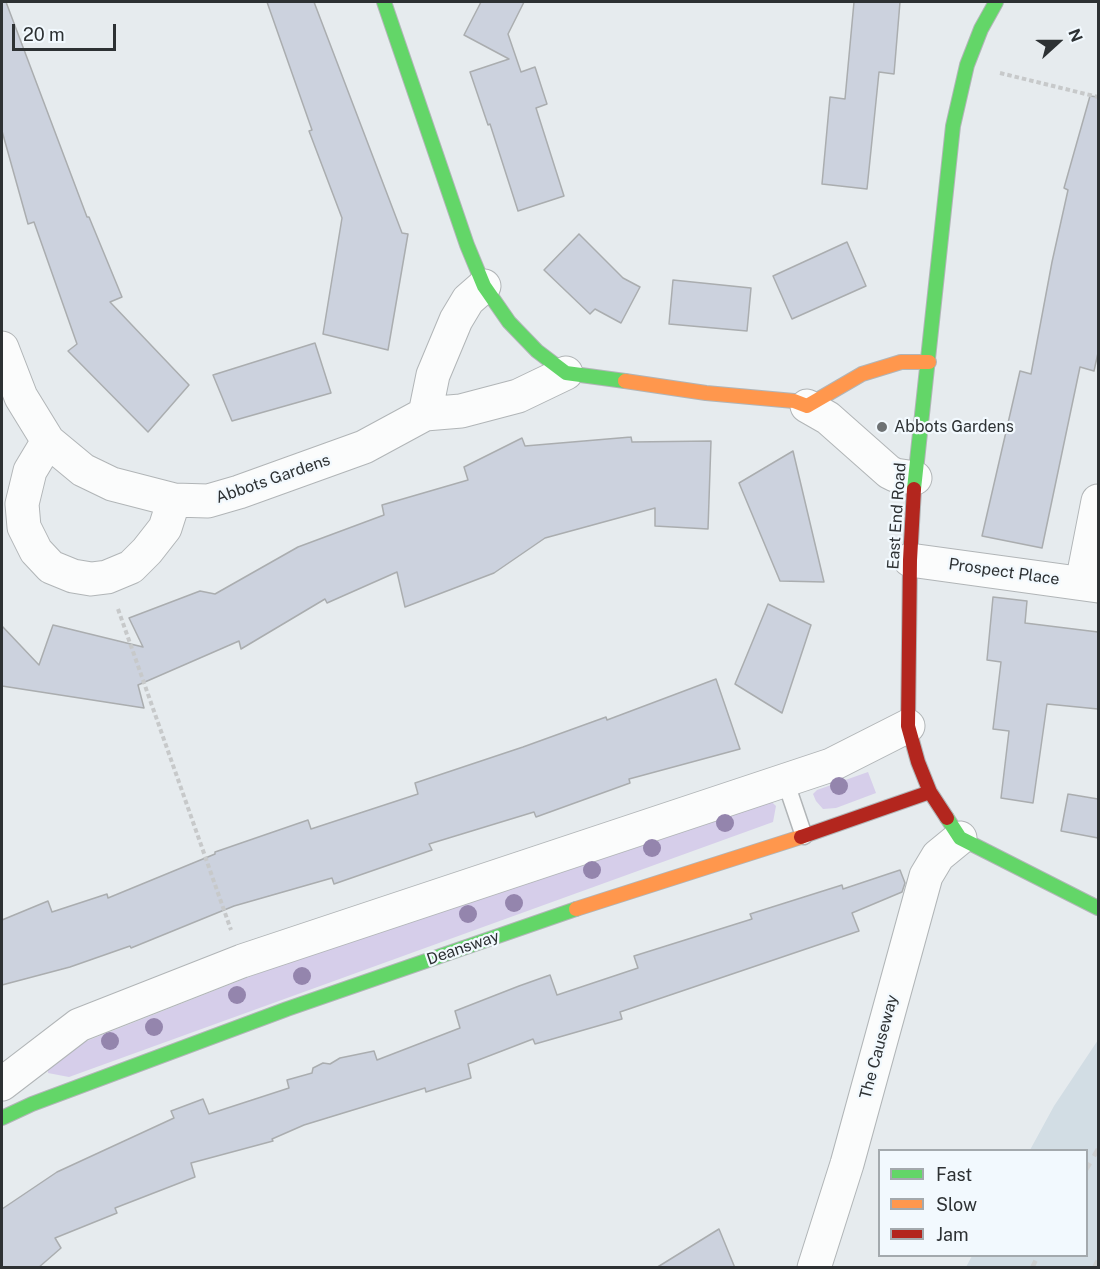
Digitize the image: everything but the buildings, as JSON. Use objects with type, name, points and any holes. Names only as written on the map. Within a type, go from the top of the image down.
[{"type":"street","points":[[384,2],[467,245],[484,286],[509,322],[537,351],[566,373],[706,393],[794,401],[807,405],[828,418],[889,471],[895,475],[915,478]]},
{"type":"street","name":"East End Road","points":[[996,2],[981,29],[967,65],[953,126],[915,478],[910,560],[908,726],[918,762],[930,792],[960,838],[1098,908]]},
{"type":"street","points":[[425,414],[433,375],[456,320],[468,300],[484,286]]},
{"type":"street","name":"Abbots Gardens","points":[[2,348],[21,397],[48,441],[83,470],[112,484],[174,500],[208,501],[239,492],[364,447],[425,414],[461,411],[518,396],[566,373]]},
{"type":"street","points":[[807,405],[862,374],[901,362],[929,362]]},
{"type":"street","points":[[48,441],[30,471],[22,504],[24,527],[36,550],[51,567],[73,576],[90,579],[107,577],[131,567],[165,528],[174,500]]},
{"type":"street","points":[[1090,584],[1098,501]]},
{"type":"street","name":"Prospect Place","points":[[910,560],[1090,584]]},
{"type":"street","points":[[2,1084],[79,1025],[242,962],[831,765],[908,726]]},
{"type":"street","name":"Deansway","points":[[2,1118],[53,1096],[287,1009],[560,914],[804,836],[930,792]]},
{"type":"street","name":"The Causeway","points":[[814,1268],[847,1164],[926,876],[938,856],[960,838]]},
{"type":"lane","points":[[785,780],[804,836]]},
{"type":"path","points":[[967,65],[1098,97]]},
{"type":"path","points":[[107,577],[242,962]]},
{"type":"shaded area","points":[[868,772],[876,793],[836,808],[823,809],[816,801],[813,794],[817,790]]},
{"type":"shaded area","points":[[764,795],[776,806],[773,822],[69,1077],[48,1073],[48,1062],[79,1044],[254,975],[486,891]]},
{"type":"shaded area","points":[[1098,1040],[1098,1267],[966,1267],[971,1257],[1088,1257],[1088,1149],[1031,1149],[1054,1106]]},
{"type":"railway","points":[[1088,1166],[1098,1149]]},
{"type":"railway","points":[[1032,1268],[1038,1257]]},
{"type":"railway","points":[[1094,1268],[1098,1260]]},
{"type":"traffic: fast","points":[[384,2],[467,245],[484,286],[509,322],[537,351],[566,373],[625,381]]},
{"type":"traffic: fast","points":[[914,489],[953,126],[967,65],[981,29],[996,2]]},
{"type":"traffic: fast","points":[[947,818],[960,838],[1098,908]]},
{"type":"traffic: fast","points":[[2,1118],[32,1104],[287,1009],[576,909]]},
{"type":"traffic: slow","points":[[625,381],[706,393],[794,401],[807,406],[862,374],[901,362],[929,362]]},
{"type":"traffic: slow","points":[[576,909],[801,837]]},
{"type":"traffic: jam","points":[[914,489],[910,560],[908,726],[918,762],[930,792],[947,818]]},
{"type":"traffic: jam","points":[[801,837],[930,792]]},
{"type":"place","name":"Abbots Gardens","points":[[882,427]]}]
